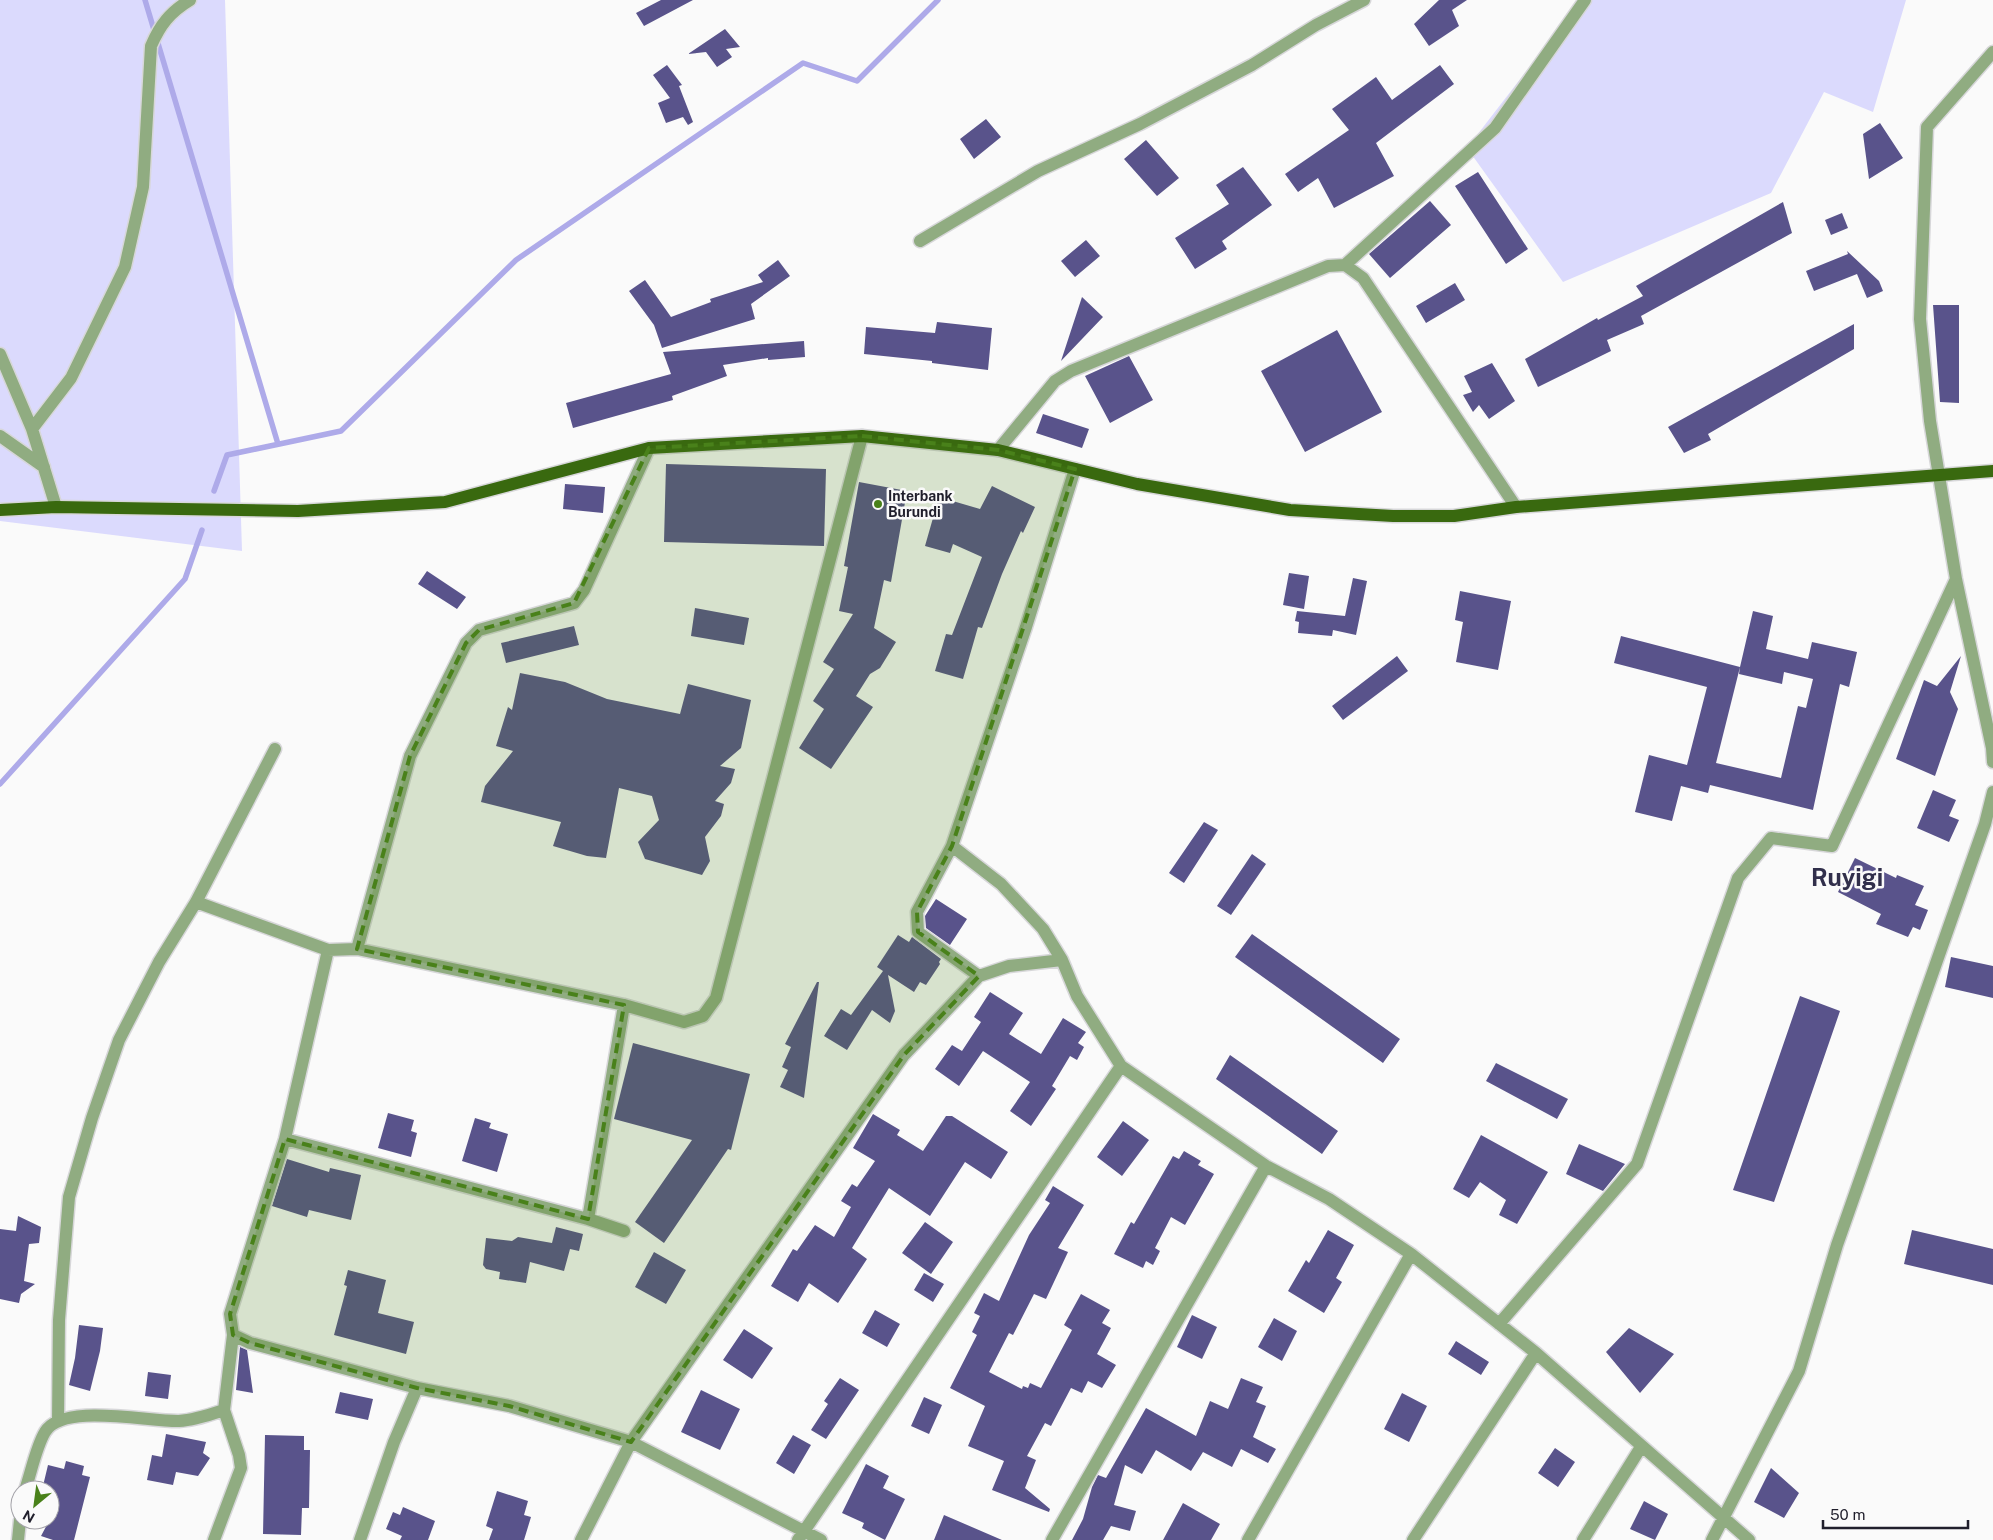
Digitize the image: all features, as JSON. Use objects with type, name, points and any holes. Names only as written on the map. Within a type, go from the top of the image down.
[{"type":"main road","points":[[0,510],[56,508],[298,511],[445,502],[650,448],[862,436],[998,450],[1137,484],[1290,510],[1454,516],[1516,507],[1993,471]]},
{"type":"street","points":[[32,429],[71,378],[125,267],[143,187],[151,46],[160,27],[175,9],[190,0]]},
{"type":"street","points":[[920,241],[1038,171],[1140,124],[1252,65],[1316,25],[1364,0]]},
{"type":"street","points":[[998,450],[1055,381],[1072,371],[1328,266],[1345,265],[1495,128],[1585,0]]},
{"type":"street","points":[[1993,52],[1927,127],[1920,319],[1930,421],[1956,579],[1992,748],[1993,762]]},
{"type":"street","points":[[1345,265],[1363,278],[1516,507]]},
{"type":"street","points":[[0,354],[32,429],[56,508]]},
{"type":"street","points":[[0,436],[44,467]]},
{"type":"street","points":[[196,902],[328,950],[357,949],[624,1004],[684,1022],[703,1016],[716,998],[862,436]]},
{"type":"street","points":[[357,949],[410,756],[466,643],[479,630],[574,603],[584,590],[650,448]]},
{"type":"street","points":[[979,976],[918,932],[917,912],[952,846],[1029,618],[1075,469]]},
{"type":"street","points":[[1499,1324],[1638,1164],[1738,878],[1771,838],[1832,846],[1956,579]]},
{"type":"street","points":[[58,1421],[59,1320],[68,1197],[92,1118],[119,1040],[160,962],[196,902],[275,748]]},
{"type":"street","points":[[1712,1540],[1799,1371],[1837,1245],[1985,824],[1993,792]]},
{"type":"street","points":[[952,846],[1001,884],[1043,930],[1062,960],[1077,996],[1121,1066],[1266,1166],[1329,1199],[1411,1254],[1536,1352],[1749,1540]]},
{"type":"street","points":[[214,1540],[241,1468],[239,1455],[224,1410],[233,1335],[230,1314],[285,1139],[328,950]]},
{"type":"street","points":[[581,1540],[631,1442],[904,1055],[979,976],[1009,966],[1062,960]]},
{"type":"street","points":[[588,1219],[624,1004]]},
{"type":"street","points":[[801,1536],[1121,1066]]},
{"type":"street","points":[[285,1139],[588,1219],[624,1231]]},
{"type":"street","points":[[1052,1540],[1266,1166]]},
{"type":"street","points":[[1248,1540],[1411,1254]]},
{"type":"street","points":[[233,1335],[250,1343],[417,1388],[509,1406],[631,1442],[801,1536],[821,1540]]},
{"type":"street","points":[[1413,1540],[1536,1352]]},
{"type":"street","points":[[360,1540],[394,1442],[417,1388]]},
{"type":"street","points":[[28,1480],[45,1430],[58,1421],[80,1415],[178,1421],[201,1418],[224,1410]]},
{"type":"street","points":[[1584,1540],[1642,1447]]},
{"type":"highlighted area","points":[[862,436],[998,450],[1075,469],[952,846],[917,912],[918,932],[979,976],[904,1055],[631,1442],[509,1406],[417,1388],[250,1343],[233,1335],[230,1314],[285,1139],[588,1219],[624,1005],[357,949],[410,756],[466,643],[479,630],[574,603],[649,448]]},
{"type":"shaded area","points":[[0,0],[225,0],[242,551],[0,521]]},
{"type":"shaded area","points":[[1581,0],[1906,0],[1873,112],[1824,92],[1771,193],[1563,282],[1467,148]]},
{"type":"building","points":[[661,0],[693,0],[644,26],[636,13]]},
{"type":"building","points":[[1439,0],[1467,0],[1452,10],[1459,26],[1429,46],[1414,24]]},
{"type":"building","points":[[725,29],[740,47],[726,49],[732,57],[717,67],[706,52],[688,54]]},
{"type":"building","points":[[667,65],[682,85],[679,86],[693,122],[688,125],[683,117],[666,123],[658,103],[670,98],[653,75]]},
{"type":"building","points":[[1440,65],[1454,84],[1376,143],[1394,176],[1334,208],[1318,178],[1298,192],[1285,174],[1349,130],[1332,109],[1376,77],[1392,100]]},
{"type":"building","points":[[986,119],[1001,137],[974,159],[960,139]]},
{"type":"building","points":[[1880,123],[1903,158],[1869,179],[1863,134]]},
{"type":"building","points":[[1146,140],[1179,178],[1157,196],[1124,159]]},
{"type":"building","points":[[1243,167],[1272,205],[1222,241],[1227,249],[1195,269],[1175,238],[1229,204],[1216,185]]},
{"type":"building","points":[[1478,172],[1528,249],[1506,264],[1455,186]]},
{"type":"building","points":[[1430,201],[1451,225],[1390,278],[1369,254]]},
{"type":"building","points":[[1783,202],[1792,233],[1641,316],[1644,324],[1607,340],[1611,351],[1538,387],[1525,359],[1597,318],[1598,320],[1643,296],[1636,286]]},
{"type":"building","points":[[1842,213],[1848,228],[1831,235],[1825,220]]},
{"type":"building","points":[[1086,240],[1100,256],[1075,277],[1061,261]]},
{"type":"building","points":[[1847,251],[1879,281],[1883,291],[1867,298],[1857,274],[1814,291],[1806,271],[1848,254]]},
{"type":"building","points":[[778,260],[790,276],[751,304],[755,319],[662,348],[654,325],[629,291],[645,280],[671,317],[711,302],[710,299],[763,282],[758,275]]},
{"type":"building","points":[[1455,283],[1465,300],[1426,323],[1416,306]]},
{"type":"building","points":[[1082,297],[1103,317],[1061,361]]},
{"type":"building","points":[[1933,305],[1959,305],[1959,403],[1940,402]]},
{"type":"building","points":[[937,322],[992,328],[988,370],[932,363],[932,361],[864,354],[866,327],[935,333]]},
{"type":"building","points":[[1854,324],[1854,349],[1708,434],[1711,440],[1684,453],[1668,427]]},
{"type":"building","points":[[1337,330],[1382,412],[1305,452],[1261,371]]},
{"type":"building","points":[[804,341],[805,357],[768,360],[768,358],[723,365],[727,376],[672,396],[673,400],[573,428],[566,403],[671,374],[663,352]]},
{"type":"building","points":[[1129,356],[1153,400],[1110,423],[1085,376]]},
{"type":"building","points":[[1492,363],[1515,401],[1489,419],[1479,405],[1473,412],[1463,395],[1472,392],[1464,376]]},
{"type":"building","points":[[1043,414],[1089,429],[1082,448],[1036,433]]},
{"type":"building","points":[[666,464],[826,469],[824,546],[664,542]]},
{"type":"building","points":[[859,482],[907,491],[891,582],[884,580],[874,628],[896,642],[880,668],[870,674],[856,696],[873,707],[831,769],[799,748],[824,709],[813,701],[834,669],[823,662],[853,614],[839,611],[848,567],[844,566]]},
{"type":"building","points":[[565,484],[605,487],[603,513],[563,509]]},
{"type":"building","points":[[992,486],[1035,507],[1023,533],[1021,531],[1002,574],[982,628],[978,627],[963,679],[935,671],[946,634],[952,635],[982,557],[953,544],[950,553],[925,546],[939,497],[980,509]]},
{"type":"building","points":[[427,571],[466,597],[457,609],[418,584]]},
{"type":"building","points":[[1289,573],[1309,576],[1304,609],[1283,605]]},
{"type":"building","points":[[1353,578],[1367,581],[1356,635],[1333,630],[1332,636],[1298,633],[1299,622],[1295,621],[1297,611],[1345,616]]},
{"type":"building","points":[[1460,591],[1511,601],[1498,670],[1456,662],[1463,622],[1455,620]]},
{"type":"building","points":[[695,608],[749,618],[744,645],[691,636]]},
{"type":"building","points":[[1753,611],[1773,616],[1766,649],[1808,659],[1812,642],[1857,652],[1849,687],[1840,684],[1813,810],[1710,785],[1708,793],[1681,786],[1672,821],[1635,812],[1649,755],[1687,765],[1707,687],[1614,663],[1621,636],[1740,667]],"holes":[[[1740,667],[1739,674],[1782,684],[1784,672],[1813,679],[1806,708],[1798,706],[1781,778],[1716,763]]]},
{"type":"building","points":[[574,626],[579,645],[506,663],[501,643]]},
{"type":"building","points":[[1397,656],[1408,671],[1343,720],[1332,706]]},
{"type":"building","points":[[1961,656],[1950,692],[1958,709],[1935,776],[1896,759],[1924,680],[1937,686]]},
{"type":"building","points":[[520,673],[565,682],[607,699],[680,714],[688,684],[751,700],[741,748],[720,766],[735,769],[731,783],[715,801],[724,804],[721,816],[705,837],[710,861],[702,875],[645,859],[638,842],[659,820],[652,796],[619,788],[606,858],[587,856],[553,846],[561,822],[481,802],[485,786],[513,751],[496,746],[508,707],[512,710]]},
{"type":"building","points":[[1933,790],[1956,800],[1949,816],[1959,820],[1949,842],[1917,828]]},
{"type":"building","points":[[1204,822],[1218,830],[1184,883],[1169,873]]},
{"type":"building","points":[[1252,854],[1266,864],[1231,915],[1217,906]]},
{"type":"building","points":[[1855,858],[1896,878],[1897,875],[1924,886],[1915,905],[1928,910],[1920,930],[1913,927],[1908,937],[1876,924],[1881,914],[1838,892]]},
{"type":"building","points":[[936,899],[967,919],[950,945],[926,928],[925,916]]},
{"type":"building","points":[[1252,934],[1400,1039],[1383,1063],[1235,957]]},
{"type":"building","points":[[898,935],[909,942],[912,937],[941,959],[940,964],[926,985],[920,982],[914,992],[888,975],[895,1011],[890,1023],[872,1010],[847,1050],[824,1036],[841,1009],[851,1015],[883,971],[877,967]]},
{"type":"building","points":[[1951,957],[1993,966],[1993,998],[1945,987]]},
{"type":"building","points":[[817,982],[819,982],[804,1098],[780,1087],[788,1070],[782,1067],[791,1047],[785,1044]]},
{"type":"building","points":[[990,992],[1023,1013],[1009,1034],[1041,1054],[1063,1018],[1086,1032],[1078,1043],[1084,1047],[1077,1060],[1070,1056],[1052,1086],[1056,1089],[1031,1126],[1010,1111],[1030,1082],[983,1051],[959,1086],[935,1069],[952,1045],[962,1051],[981,1022],[974,1017]]},
{"type":"building","points":[[1800,996],[1840,1011],[1774,1202],[1733,1190]]},
{"type":"building","points":[[633,1043],[750,1074],[731,1150],[728,1149],[664,1243],[635,1222],[692,1140],[614,1119]]},
{"type":"building","points":[[1230,1055],[1338,1131],[1322,1154],[1216,1079]]},
{"type":"building","points":[[1496,1063],[1568,1099],[1557,1119],[1486,1081]]},
{"type":"building","points":[[388,1113],[414,1120],[411,1131],[417,1133],[411,1157],[378,1148]]},
{"type":"building","points":[[873,1114],[900,1130],[897,1135],[923,1151],[946,1116],[952,1116],[1008,1152],[991,1179],[965,1162],[930,1216],[889,1188],[852,1248],[867,1259],[838,1303],[809,1283],[798,1302],[771,1286],[793,1249],[797,1251],[815,1225],[834,1237],[851,1207],[841,1201],[852,1184],[857,1187],[875,1161],[853,1148]]},
{"type":"building","points":[[475,1118],[491,1123],[489,1128],[508,1134],[497,1172],[462,1161]]},
{"type":"building","points":[[1123,1121],[1149,1140],[1122,1176],[1097,1157]]},
{"type":"building","points":[[1481,1135],[1548,1172],[1517,1224],[1499,1215],[1506,1200],[1480,1182],[1469,1198],[1453,1189]]},
{"type":"building","points":[[1579,1144],[1625,1164],[1603,1191],[1566,1174]]},
{"type":"building","points":[[1184,1151],[1201,1161],[1198,1165],[1214,1174],[1185,1225],[1171,1217],[1155,1248],[1160,1251],[1153,1265],[1146,1261],[1143,1268],[1114,1254],[1131,1222],[1134,1224],[1173,1156],[1179,1159]]},
{"type":"building","points":[[287,1159],[329,1172],[330,1168],[361,1175],[351,1220],[309,1210],[307,1217],[272,1206]]},
{"type":"building","points":[[1053,1186],[1084,1205],[1058,1248],[1068,1252],[1046,1299],[1034,1294],[1013,1335],[1009,1333],[989,1372],[1022,1389],[1023,1386],[1028,1388],[1030,1383],[1041,1388],[1072,1330],[1064,1325],[1081,1294],[1110,1310],[1102,1323],[1111,1328],[1097,1354],[1116,1365],[1102,1388],[1088,1381],[1082,1393],[1071,1388],[1051,1426],[1045,1423],[1027,1456],[1036,1460],[1025,1488],[1050,1509],[1049,1512],[992,1490],[1004,1461],[968,1446],[985,1406],[950,1388],[977,1335],[972,1332],[980,1316],[974,1313],[984,1293],[999,1301],[1029,1235],[1050,1203],[1045,1200]]},
{"type":"building","points":[[18,1216],[41,1227],[39,1243],[29,1244],[24,1281],[35,1284],[21,1294],[19,1303],[0,1299],[0,1229],[16,1231]]},
{"type":"building","points":[[925,1222],[953,1242],[931,1274],[902,1253]]},
{"type":"building","points":[[556,1227],[583,1234],[579,1251],[570,1249],[564,1271],[530,1262],[526,1283],[499,1279],[500,1272],[486,1269],[483,1265],[486,1238],[512,1241],[518,1237],[552,1243]]},
{"type":"building","points":[[1328,1230],[1354,1245],[1336,1278],[1342,1282],[1324,1313],[1288,1291],[1306,1260],[1309,1263]]},
{"type":"building","points":[[1912,1230],[1993,1249],[1993,1285],[1904,1264]]},
{"type":"building","points":[[654,1252],[686,1270],[666,1304],[635,1287]]},
{"type":"building","points":[[348,1270],[386,1280],[378,1313],[414,1322],[406,1354],[334,1335],[347,1286],[344,1285]]},
{"type":"building","points":[[924,1273],[944,1284],[933,1302],[914,1290]]},
{"type":"building","points":[[875,1310],[900,1324],[887,1347],[862,1333]]},
{"type":"building","points":[[1192,1315],[1217,1327],[1202,1359],[1177,1347]]},
{"type":"building","points":[[1274,1318],[1297,1331],[1282,1361],[1258,1347]]},
{"type":"building","points":[[79,1325],[103,1328],[100,1351],[90,1391],[69,1385]]},
{"type":"building","points":[[1629,1328],[1674,1354],[1640,1393],[1606,1352]]},
{"type":"building","points":[[744,1329],[773,1348],[752,1379],[723,1360]]},
{"type":"building","points":[[1456,1341],[1489,1362],[1481,1375],[1448,1354]]},
{"type":"building","points":[[240,1347],[247,1350],[253,1393],[236,1390]]},
{"type":"building","points":[[148,1372],[171,1375],[168,1399],[145,1396]]},
{"type":"building","points":[[840,1378],[859,1390],[826,1439],[811,1430],[828,1404],[824,1401]]},
{"type":"building","points":[[1241,1378],[1263,1387],[1256,1402],[1266,1406],[1253,1437],[1276,1449],[1268,1463],[1241,1449],[1232,1467],[1203,1452],[1191,1471],[1156,1450],[1142,1474],[1125,1465],[1114,1505],[1136,1511],[1130,1531],[1111,1526],[1103,1540],[1072,1540],[1083,1519],[1092,1487],[1098,1475],[1106,1478],[1146,1408],[1196,1436],[1210,1401],[1228,1409]]},
{"type":"building","points":[[701,1390],[740,1409],[720,1450],[681,1432]]},
{"type":"building","points":[[340,1392],[373,1399],[368,1420],[335,1413]]},
{"type":"building","points":[[1402,1393],[1427,1406],[1409,1442],[1384,1429]]},
{"type":"building","points":[[924,1397],[942,1405],[929,1434],[911,1426]]},
{"type":"building","points":[[166,1434],[206,1442],[203,1453],[210,1458],[198,1476],[176,1472],[173,1485],[147,1480],[152,1455],[162,1457]]},
{"type":"building","points":[[265,1435],[304,1436],[304,1450],[310,1450],[309,1508],[302,1508],[301,1535],[263,1534]]},
{"type":"building","points":[[793,1435],[811,1445],[794,1474],[776,1463]]},
{"type":"building","points":[[1555,1448],[1575,1462],[1558,1487],[1538,1473]]},
{"type":"building","points":[[66,1461],[84,1466],[82,1475],[90,1477],[74,1540],[53,1540],[41,1536],[44,1530],[60,1530],[60,1480],[44,1480],[48,1465],[64,1469]]},
{"type":"building","points":[[866,1464],[889,1476],[883,1488],[905,1499],[885,1540],[862,1528],[864,1523],[842,1513]]},
{"type":"building","points":[[1771,1468],[1799,1493],[1784,1518],[1754,1502]]},
{"type":"building","points":[[497,1491],[528,1501],[524,1515],[531,1517],[524,1540],[489,1540],[493,1529],[486,1526]]},
{"type":"building","points":[[1644,1501],[1668,1514],[1655,1540],[1630,1529]]},
{"type":"building","points":[[1183,1503],[1220,1524],[1211,1540],[1163,1540]]},
{"type":"building","points":[[403,1507],[435,1521],[428,1540],[400,1540],[402,1536],[386,1529],[393,1512],[400,1515]]},
{"type":"building","points":[[944,1515],[1002,1540],[934,1540]]},
{"type":"waterway","points":[[145,0],[278,444]]},
{"type":"waterway","points":[[214,491],[227,455],[341,431],[516,260],[803,63],[857,81],[938,0]]},
{"type":"waterway","points":[[0,784],[185,579],[202,530]]},
{"type":"place","name":"Interbank Burundi","points":[[878,504]]},
{"type":"district","name":"Ruyigi","points":[[1847,878]]}]
